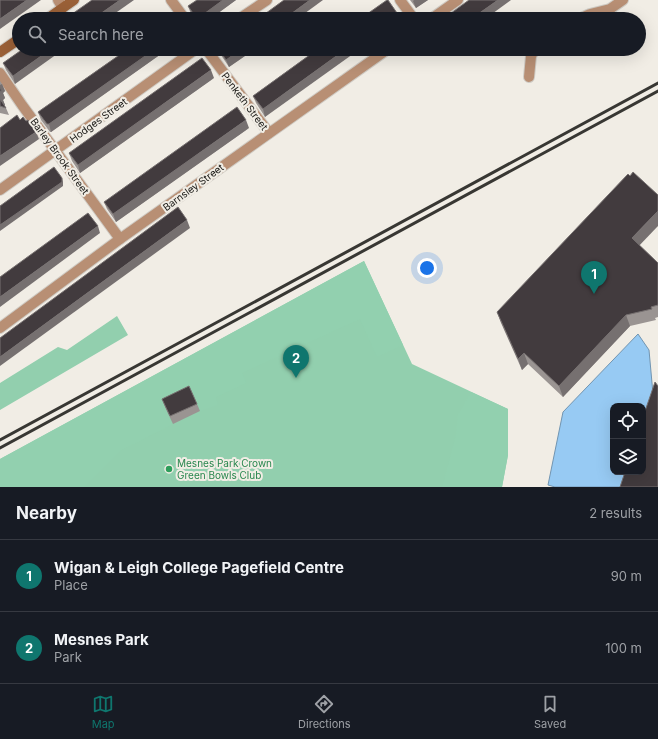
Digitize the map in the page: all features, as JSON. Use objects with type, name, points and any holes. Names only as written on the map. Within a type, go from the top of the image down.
[{"type":"street","points":[[54,12],[60,4],[74,0]]},
{"type":"street","points":[[171,0],[180,12]]},
{"type":"street","points":[[249,12],[267,0]]},
{"type":"street","points":[[400,0],[409,12]]},
{"type":"street","points":[[441,12],[458,0]]},
{"type":"street","points":[[598,12],[610,9],[623,0]]},
{"type":"street","points":[[0,52],[12,44]]},
{"type":"street","name":"Hodges Street","points":[[0,190],[186,56]]},
{"type":"street","name":"Penketh Street","points":[[211,56],[269,133]]},
{"type":"street","name":"Barnsley Street","points":[[0,328],[120,239],[378,56]]},
{"type":"street","points":[[529,77],[531,56]]},
{"type":"street","name":"Barley Brook Street","points":[[0,73],[120,239]]},
{"type":"green space","points":[[364,261],[412,364],[508,409],[508,455],[502,487],[0,487],[0,459]]},
{"type":"green space","points":[[364,261],[403,345],[377,357],[360,319],[242,373],[246,383],[216,397],[218,405],[200,411],[192,394],[165,407],[173,424],[120,451],[84,487],[0,487],[0,459]]},
{"type":"green space","points":[[117,316],[128,335],[0,410],[0,383],[58,347],[67,350]]},
{"type":"green space","points":[[471,392],[508,409],[508,455],[502,487],[442,487],[456,434],[458,414]]},
{"type":"water","points":[[638,334],[649,350],[653,394],[646,416],[646,403],[610,403],[610,475],[627,475],[623,487],[555,487],[548,485],[563,412]]},
{"type":"building","points":[[0,0],[27,0],[0,19]]},
{"type":"building","points":[[92,0],[120,0],[103,12],[75,12]]},
{"type":"building","points":[[197,0],[223,0],[207,12],[192,12],[188,6]]},
{"type":"building","points":[[284,0],[310,0],[294,12],[268,12]]},
{"type":"building","points":[[388,0],[396,12],[370,12]]},
{"type":"building","points":[[469,0],[498,0],[481,12],[453,12]]},
{"type":"building","points":[[13,56],[41,56],[13,76],[3,63]]},
{"type":"building","points":[[118,56],[145,56],[49,124],[47,124],[38,112]]},
{"type":"building","points":[[223,56],[231,56],[226,60]]},
{"type":"building","points":[[308,56],[336,56],[263,109],[253,96]]},
{"type":"building","points":[[202,58],[211,70],[78,165],[69,153]]},
{"type":"building","points":[[0,99],[6,108],[0,106]]},
{"type":"building","points":[[237,107],[246,120],[113,214],[104,202]]},
{"type":"building","points":[[17,115],[20,120],[23,117],[26,121],[28,120],[36,132],[0,156],[0,128]]},
{"type":"building","points":[[54,167],[62,178],[62,182],[0,225],[0,206]]},
{"type":"building","points":[[633,172],[658,195],[658,211],[632,238],[658,263],[658,305],[651,307],[652,309],[626,315],[559,386],[524,353],[518,359],[497,312],[628,174],[630,176]]},
{"type":"building","points":[[178,207],[187,220],[0,357],[0,338]]},
{"type":"building","points":[[88,213],[98,226],[0,297],[0,277]]},
{"type":"building","points":[[655,382],[658,386],[658,487],[620,487],[624,475],[646,475],[646,408]]},
{"type":"building","points":[[189,386],[197,404],[170,416],[162,399]]},
{"type":"railway","points":[[0,440],[658,83]]},
{"type":"railway","points":[[0,448],[658,91]]},
{"type":"place","name":"Wigan & Leigh College Pagefield Centre","points":[[594,294]]},
{"type":"place","name":"Mesnes Park","points":[[296,378]]},
{"type":"place","name":"Mesnes Park Crown Green Bowls Club","points":[[169,469]]}]
